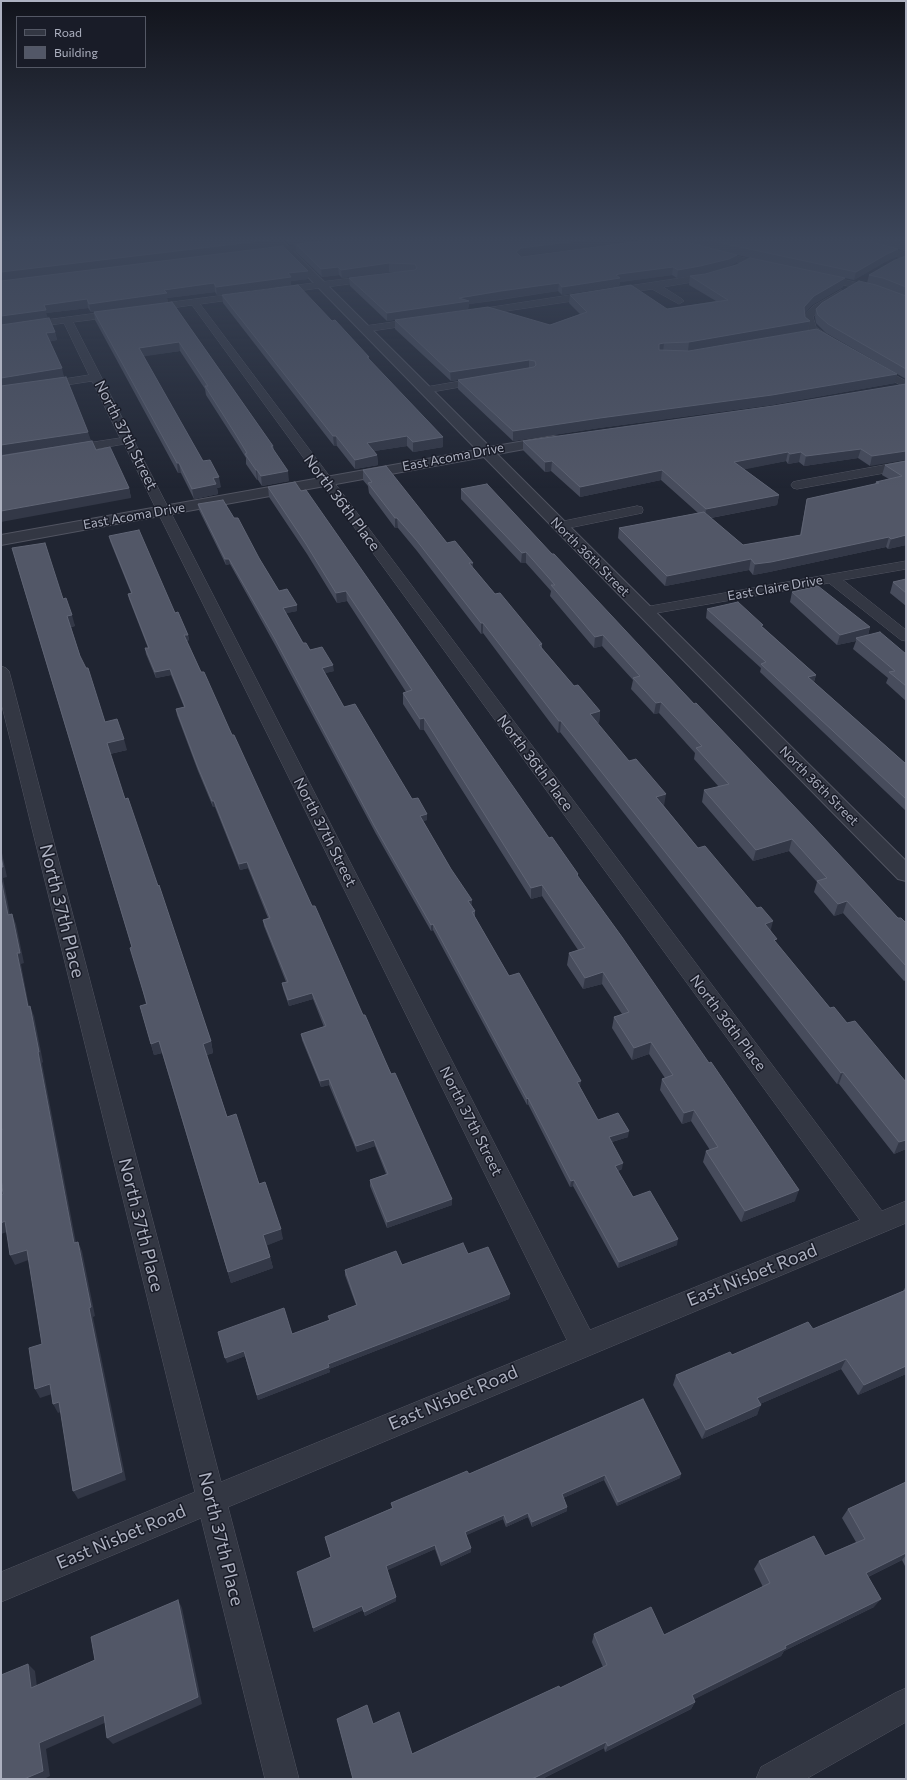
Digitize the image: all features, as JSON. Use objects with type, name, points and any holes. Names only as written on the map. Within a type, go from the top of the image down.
[{"type":"street","points":[[1,329],[52,322]]},
{"type":"street","name":"North 37th Street","points":[[68,322],[583,1344]]},
{"type":"street","name":"North 36th Place","points":[[209,322],[877,1223]]},
{"type":"street","name":"North 36th Street","points":[[359,322],[559,526],[906,874]]},
{"type":"street","points":[[366,329],[413,322]]},
{"type":"street","points":[[809,322],[817,333],[841,348]]},
{"type":"street","points":[[802,336],[817,333]]},
{"type":"street","points":[[867,363],[906,386]]},
{"type":"street","points":[[1,392],[97,378]]},
{"type":"street","points":[[426,390],[497,378]]},
{"type":"street","points":[[891,389],[906,386]]},
{"type":"street","name":"East Acoma Drive","points":[[1,540],[568,437]]},
{"type":"street","points":[[53,452],[128,440]]},
{"type":"street","points":[[797,485],[831,480],[906,465]]},
{"type":"street","points":[[559,526],[637,510]]},
{"type":"street","name":"East Claire Drive","points":[[645,611],[906,565]]},
{"type":"street","points":[[832,578],[906,637]]},
{"type":"street","name":"North 37th Place","points":[[1,671],[282,1779]]},
{"type":"street","name":"East Nisbet Road","points":[[1,1587],[583,1344],[906,1212]]},
{"type":"street","points":[[773,1779],[906,1704]]},
{"type":"building","points":[[21,322],[51,322],[55,332],[46,333],[62,368],[1,378],[1,325]]},
{"type":"building","points":[[100,322],[186,322],[273,446],[271,446],[288,471],[261,476],[245,454],[247,453],[205,386],[208,386],[179,342],[139,348],[203,461],[210,460],[219,477],[213,478],[216,484],[192,489],[179,463],[177,463]]},
{"type":"building","points":[[243,322],[337,322],[369,357],[367,357],[443,437],[413,442],[407,436],[367,443],[377,455],[355,460],[336,436],[333,436]]},
{"type":"building","points":[[397,322],[540,322],[550,325],[558,322],[804,322],[689,342],[664,343],[659,344],[659,350],[689,351],[817,329],[897,374],[772,395],[513,431],[458,380],[534,367],[536,365],[535,361],[529,360],[450,372]]},
{"type":"building","points":[[826,322],[906,322],[906,369]]},
{"type":"building","points":[[66,377],[88,432],[1,445],[1,386]]},
{"type":"building","points":[[906,384],[906,451],[872,456],[861,449],[806,456],[801,452],[790,454],[788,452],[734,462],[779,495],[706,509],[662,470],[580,487],[552,461],[545,462],[523,441],[773,406]]},
{"type":"building","points":[[92,441],[96,450],[110,447],[129,488],[1,511],[1,456]]},
{"type":"building","points":[[906,461],[906,535],[891,539],[889,537],[771,562],[755,564],[751,559],[667,576],[619,528],[704,512],[743,545],[801,535],[807,499],[879,483],[876,482],[902,476],[885,465]]},
{"type":"building","points":[[386,466],[447,543],[455,541],[473,563],[469,563],[495,594],[500,593],[542,644],[539,645],[574,686],[578,685],[600,711],[590,714],[629,761],[636,759],[666,794],[656,797],[698,848],[705,846],[757,908],[761,907],[773,921],[765,924],[777,939],[774,940],[830,1008],[834,1007],[847,1023],[855,1021],[906,1082],[906,1140],[899,1142],[843,1072],[841,1073],[561,721],[559,721],[483,623],[481,623],[417,541],[397,518],[395,518],[368,483],[372,482],[363,470]]},
{"type":"building","points":[[295,482],[301,491],[306,490],[549,838],[552,837],[709,1063],[711,1062],[799,1190],[745,1211],[706,1151],[718,1147],[694,1110],[684,1113],[662,1079],[673,1075],[651,1042],[634,1048],[614,1017],[629,1012],[603,972],[585,978],[569,953],[585,948],[542,885],[531,888],[424,718],[420,719],[403,693],[412,690],[346,591],[336,593],[306,544],[268,487]]},
{"type":"building","points":[[487,484],[694,704],[696,703],[810,823],[898,918],[901,918],[906,923],[906,966],[847,901],[838,904],[817,881],[827,878],[792,839],[756,850],[704,790],[729,784],[696,748],[702,746],[661,702],[656,703],[633,678],[640,676],[603,635],[595,637],[551,585],[555,585],[526,552],[522,553],[461,489]]},
{"type":"building","points":[[223,500],[234,518],[238,518],[259,558],[279,591],[287,589],[297,605],[283,608],[303,643],[306,643],[310,650],[322,647],[333,665],[322,668],[344,707],[355,704],[412,799],[418,798],[427,814],[420,816],[451,869],[472,900],[468,901],[475,911],[472,912],[509,976],[519,973],[581,1081],[577,1082],[598,1120],[618,1113],[629,1131],[609,1137],[623,1163],[615,1166],[633,1197],[650,1191],[678,1239],[619,1262],[574,1180],[571,1181],[528,1098],[527,1099],[433,924],[431,925],[375,827],[275,639],[229,559],[225,559],[198,504]]},
{"type":"building","points":[[139,530],[175,613],[178,612],[188,635],[184,635],[201,672],[204,672],[232,735],[234,735],[312,906],[315,906],[391,1074],[395,1073],[452,1199],[387,1222],[370,1180],[388,1174],[374,1140],[356,1146],[329,1079],[320,1081],[301,1034],[326,1026],[312,993],[288,1000],[282,983],[288,982],[263,920],[270,918],[247,862],[239,864],[214,801],[212,801],[197,765],[176,709],[185,707],[170,669],[155,672],[145,648],[149,648],[128,594],[132,593],[109,536]]},
{"type":"building","points":[[45,543],[63,599],[66,598],[72,615],[67,616],[80,656],[86,668],[88,668],[105,722],[117,719],[124,739],[107,743],[125,799],[128,798],[158,886],[159,885],[211,1041],[203,1044],[227,1117],[236,1114],[259,1184],[265,1182],[281,1229],[263,1235],[270,1257],[228,1272],[159,1041],[151,1044],[140,1006],[147,1004],[130,948],[132,947],[12,548]]},
{"type":"building","points":[[906,579],[906,593],[893,582]]},
{"type":"building","points":[[818,586],[870,627],[840,635],[792,592]]},
{"type":"building","points":[[738,602],[763,625],[761,626],[816,675],[808,677],[906,764],[906,799],[761,664],[766,662],[707,609]]},
{"type":"building","points":[[880,632],[906,654],[906,686],[889,672],[895,671],[856,638]]},
{"type":"building","points":[[1,856],[3,867],[1,867]]},
{"type":"building","points":[[1,879],[8,915],[12,914],[20,953],[17,953],[28,1007],[30,1006],[74,1243],[78,1242],[91,1307],[89,1308],[122,1472],[73,1491],[59,1402],[53,1404],[50,1384],[35,1389],[29,1348],[42,1344],[27,1250],[10,1255],[5,1221],[1,1223],[1,1195],[3,1194],[1,1178]]},
{"type":"building","points":[[463,1243],[468,1254],[488,1247],[510,1294],[328,1364],[329,1367],[257,1395],[244,1351],[225,1358],[218,1332],[284,1308],[292,1334],[330,1320],[328,1316],[357,1305],[345,1270],[396,1251],[402,1265]]},
{"type":"building","points":[[906,1290],[906,1366],[864,1385],[846,1359],[757,1398],[761,1405],[706,1430],[676,1375],[730,1352],[732,1355],[808,1322],[813,1329]]},
{"type":"building","points":[[643,1399],[681,1474],[618,1502],[605,1475],[562,1494],[567,1507],[532,1522],[528,1513],[507,1523],[504,1515],[465,1532],[471,1548],[441,1562],[435,1545],[386,1566],[396,1597],[364,1612],[362,1606],[313,1628],[297,1572],[331,1557],[325,1537],[393,1508],[391,1503],[467,1471],[469,1474]]},
{"type":"building","points":[[906,1482],[906,1553],[866,1573],[881,1599],[785,1646],[786,1648],[692,1695],[695,1702],[608,1746],[606,1742],[532,1779],[353,1779],[337,1719],[367,1705],[373,1724],[399,1712],[412,1754],[559,1686],[560,1688],[607,1665],[594,1634],[651,1607],[664,1635],[770,1583],[759,1561],[814,1536],[825,1556],[865,1539],[848,1509]]},
{"type":"building","points":[[178,1600],[198,1697],[107,1738],[104,1715],[39,1743],[43,1771],[24,1779],[1,1779],[1,1675],[28,1664],[31,1688],[95,1660],[91,1637]]}]
